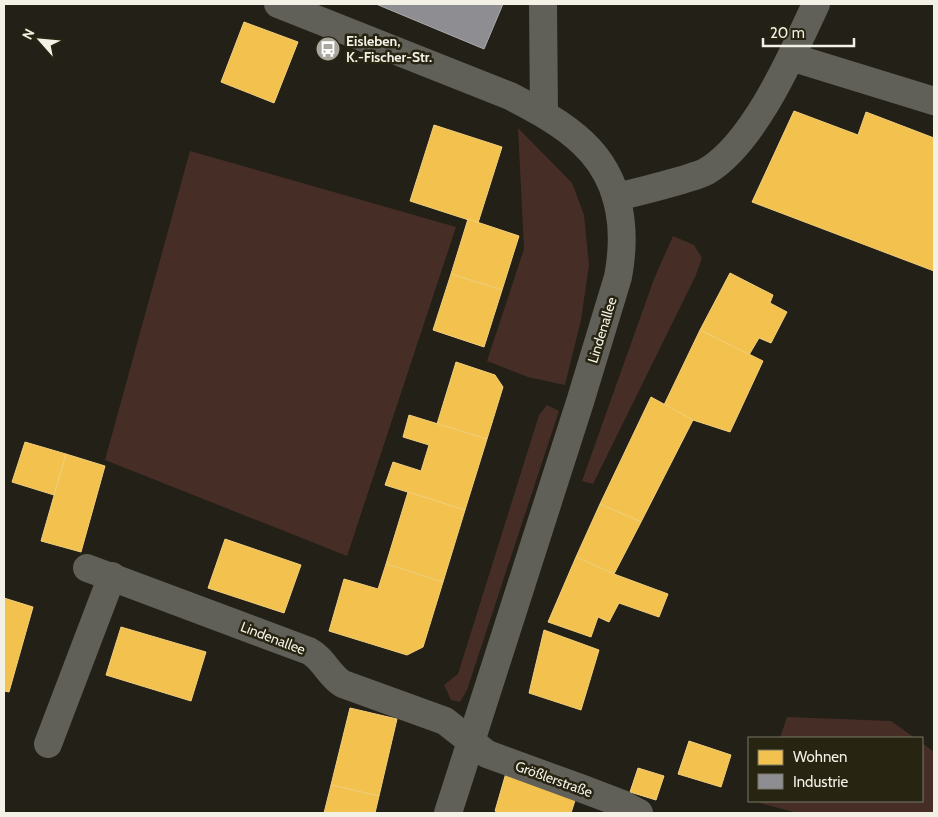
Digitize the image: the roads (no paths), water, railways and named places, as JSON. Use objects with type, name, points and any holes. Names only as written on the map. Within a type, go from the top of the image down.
[{"type":"street","name":"Lindenallee","points":[[278,4],[510,96],[544,114],[566,128],[584,144],[600,163],[616,198],[621,215],[623,229],[618,278],[448,813]]},
{"type":"street","points":[[542,4],[544,114]]},
{"type":"street","points":[[616,198],[706,172],[717,164],[742,138],[754,122],[780,78],[816,4]]},
{"type":"street","points":[[791,57],[934,101]]},
{"type":"street","name":"Lindenallee","points":[[48,744],[100,572],[309,651],[319,658],[333,677],[343,684],[445,721],[471,741]]},
{"type":"street","name":"Größlerstraße","points":[[471,741],[487,754],[598,795],[639,813]]},
{"type":"place","name":"Eisleben, K.-Fischer-Str.","points":[[328,49]]}]
